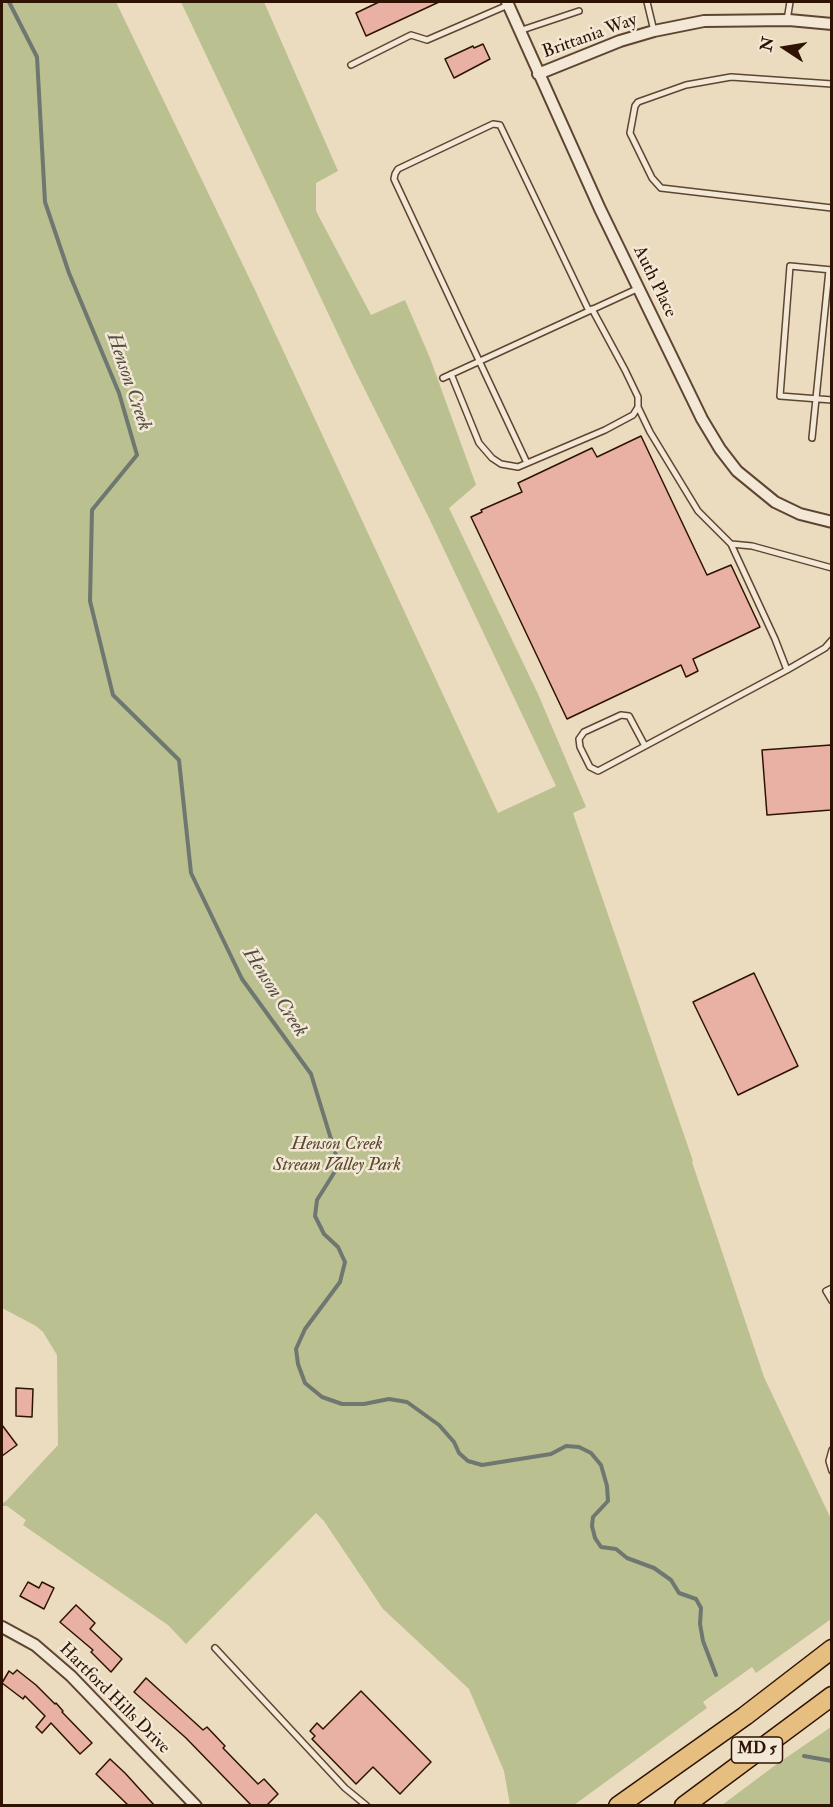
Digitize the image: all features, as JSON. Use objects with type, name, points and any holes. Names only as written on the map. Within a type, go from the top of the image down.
[{"type":"highway","name":"MD 5","points":[[618,1806],[745,1716],[831,1649]]},
{"type":"highway","name":"MD 5","points":[[684,1806],[831,1696]]},
{"type":"street","name":"Auth Place","points":[[508,3],[538,74],[639,288],[702,419],[720,449],[737,471],[775,502],[800,514],[831,522]]},
{"type":"street","name":"Brittania Way","points":[[538,74],[620,41],[654,31],[704,21],[787,20],[831,24]]},
{"type":"street","name":"Hartford Hills Drive","points":[[2,1627],[35,1645],[71,1676],[195,1806]]},
{"type":"lane","points":[[647,2],[654,31]]},
{"type":"lane","points":[[787,20],[790,2]]},
{"type":"lane","points":[[351,65],[411,35],[427,40],[508,3]]},
{"type":"lane","points":[[519,31],[579,11]]},
{"type":"lane","points":[[831,84],[731,77],[686,85],[638,102],[635,106],[630,133],[652,178],[661,189],[831,208]]},
{"type":"lane","points":[[527,463],[394,178],[398,169],[493,124],[500,125],[590,310],[626,370],[638,397],[638,407],[650,432],[698,511],[731,544],[775,639],[786,670]]},
{"type":"lane","points":[[812,438],[816,399],[830,270],[790,266],[780,396],[816,399],[831,400]]},
{"type":"lane","points":[[443,378],[639,288]]},
{"type":"lane","points":[[450,374],[479,443],[492,458],[501,464],[518,466],[527,463],[605,430],[633,415],[638,407]]},
{"type":"lane","points":[[731,544],[752,546],[831,568]]},
{"type":"lane","points":[[645,746],[628,716],[621,715],[584,732],[579,738],[580,747],[590,767],[598,771],[645,746],[786,670],[825,648],[831,640]]},
{"type":"lane","points":[[831,1288],[826,1291],[831,1301]]},
{"type":"lane","points":[[831,1450],[829,1461],[831,1471]]},
{"type":"lane","points":[[214,1648],[345,1788],[367,1806]]},
{"type":"green space","name":"Henson Creek Stream Valley Park","points":[[2,2],[116,2],[255,290],[498,813],[556,786],[429,518],[354,368],[181,2],[264,2],[338,171],[316,183],[316,211],[371,315],[405,300],[430,358],[476,485],[449,508],[538,694],[586,807],[573,813],[693,1161],[764,1377],[831,1519],[831,1619],[756,1673],[752,1667],[703,1702],[707,1708],[574,1805],[510,1805],[504,1771],[469,1689],[383,1609],[324,1521],[316,1513],[186,1644],[168,1625],[23,1525],[26,1520],[7,1506],[2,1506],[58,1445],[57,1355],[43,1332],[36,1326],[2,1308]]},
{"type":"green space","points":[[831,1727],[831,1805],[722,1805],[777,1764]]},
{"type":"building","points":[[379,2],[439,2],[366,36],[356,13]]},
{"type":"building","points":[[483,44],[490,59],[454,78],[445,59],[473,46],[474,48]]},
{"type":"building","points":[[641,436],[707,575],[731,565],[760,627],[693,659],[698,671],[686,677],[681,665],[567,719],[471,517],[482,512],[481,510],[522,492],[518,483],[592,448],[597,457]]},
{"type":"building","points":[[831,745],[831,810],[767,815],[762,750]]},
{"type":"building","points":[[754,973],[798,1066],[738,1095],[693,1002]]},
{"type":"building","points":[[16,1388],[33,1389],[32,1417],[16,1416]]},
{"type":"building","points":[[2,1425],[17,1445],[2,1456]]},
{"type":"building","points":[[28,1582],[39,1588],[42,1582],[54,1588],[44,1609],[20,1596]]},
{"type":"building","points":[[76,1605],[95,1623],[90,1629],[122,1659],[111,1672],[91,1652],[93,1650],[60,1622]]},
{"type":"building","points":[[17,1670],[56,1703],[92,1743],[80,1754],[51,1723],[42,1733],[36,1727],[45,1716],[25,1696],[23,1699],[2,1683],[9,1671],[13,1674]]},
{"type":"building","points":[[146,1678],[203,1730],[207,1727],[225,1746],[223,1748],[258,1784],[264,1779],[278,1794],[266,1806],[252,1806],[186,1738],[134,1692]]},
{"type":"building","points":[[361,1691],[431,1762],[400,1794],[373,1767],[356,1784],[312,1739],[315,1736],[310,1731],[317,1723],[323,1729]]},
{"type":"building","points":[[110,1759],[155,1806],[129,1806],[96,1774]]},
{"type":"waterway","name":"Henson Creek","points":[[9,2],[37,57],[45,202],[69,273],[119,393],[137,455],[92,510],[90,601],[113,695],[179,760],[191,873],[242,979],[311,1074],[339,1165],[317,1200],[315,1216],[324,1234],[338,1247],[345,1262],[340,1282],[305,1329],[296,1349],[298,1364],[305,1383],[322,1397],[342,1404],[364,1404],[389,1399],[407,1402],[439,1425],[454,1442],[459,1453],[468,1461],[482,1465],[551,1454],[566,1446],[579,1447],[591,1453],[601,1465],[607,1486],[608,1501],[593,1517],[592,1526],[595,1538],[601,1547],[616,1549],[627,1558],[654,1568],[671,1580],[679,1593],[696,1599],[701,1608],[700,1624],[703,1641],[716,1675]]},
{"type":"waterway","name":"Henson Creek","points":[[804,1756],[832,1761]]}]
